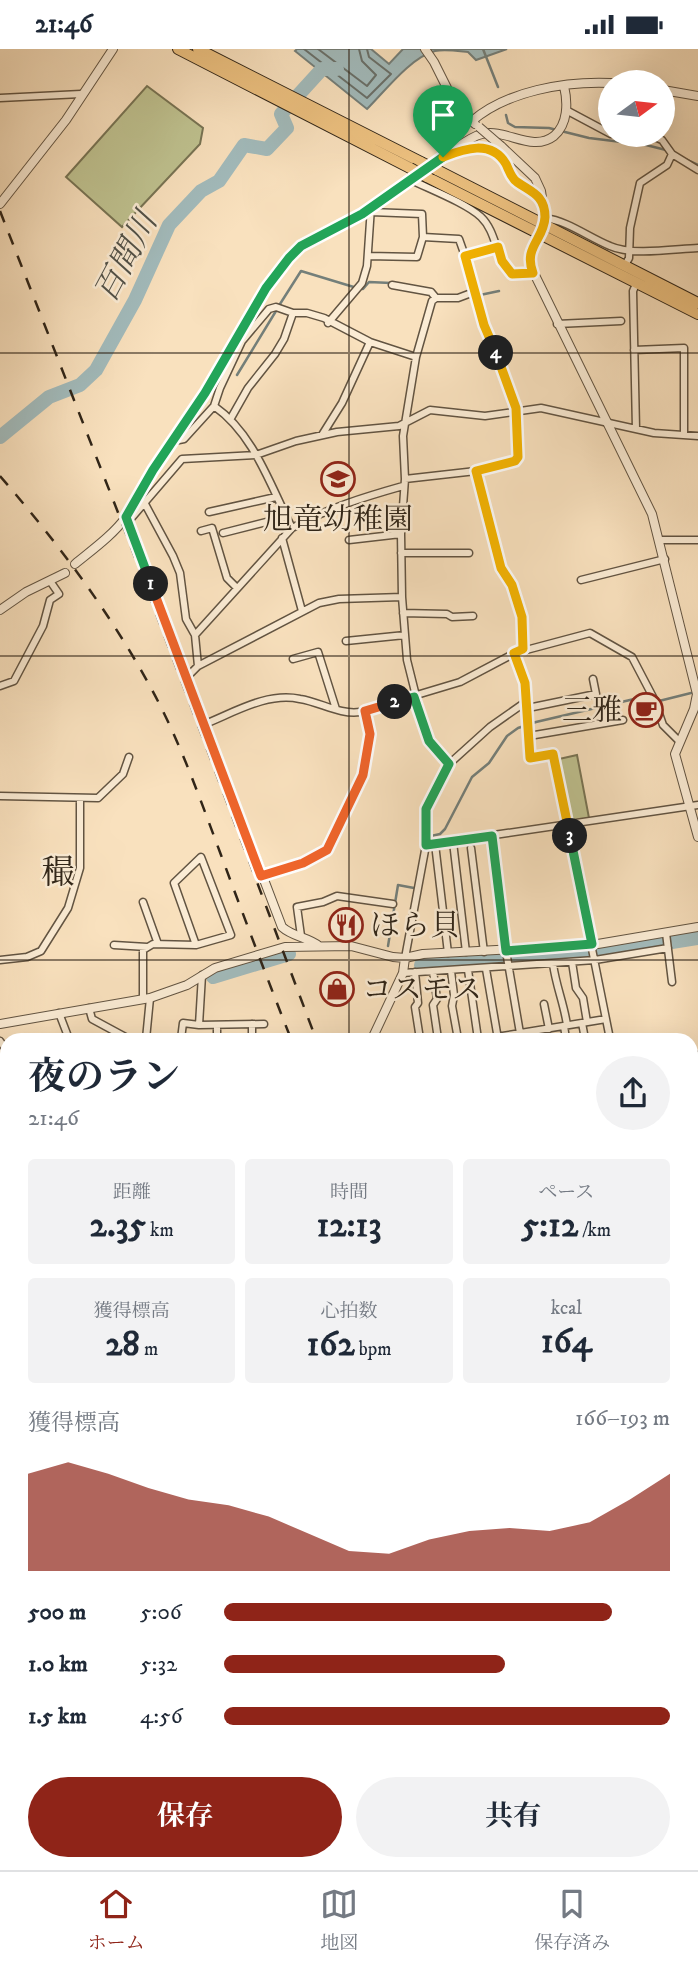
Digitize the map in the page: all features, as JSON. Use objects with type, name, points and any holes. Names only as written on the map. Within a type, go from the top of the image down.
[{"type":"main road","points":[[178,49],[385,155],[410,174],[427,177],[542,225],[637,282],[698,314]]},
{"type":"main road","points":[[198,49],[698,303]]},
{"type":"street","points":[[2,201],[66,120],[113,49]]},
{"type":"street","points":[[425,49],[457,108],[535,178],[541,191],[542,225],[530,255],[533,273],[650,509],[695,682],[697,701],[675,754],[694,806],[698,837]]},
{"type":"street","points":[[476,124],[497,103],[564,86],[598,84]]},
{"type":"street","points":[[319,946],[308,938],[289,933],[282,927],[127,520],[153,470],[239,339],[266,288],[301,246],[371,209],[410,174],[483,133],[506,135],[532,143],[554,136],[566,113],[564,86]]},
{"type":"street","points":[[676,92],[698,96]]},
{"type":"street","points":[[0,98],[81,94]]},
{"type":"street","points":[[566,113],[598,128]]},
{"type":"street","points":[[667,147],[672,154],[698,170]]},
{"type":"street","points":[[443,157],[466,149],[483,148],[491,151],[504,161],[515,181],[536,193],[543,207]]},
{"type":"street","points":[[625,265],[629,258],[630,228],[640,183],[667,165],[672,154]]},
{"type":"street","points":[[410,174],[476,213],[491,230],[502,261],[512,274],[533,273]]},
{"type":"street","points":[[0,189],[2,201]]},
{"type":"street","points":[[368,256],[417,257],[423,237],[422,214],[371,209]]},
{"type":"street","points":[[328,323],[362,283],[368,256],[371,209]]},
{"type":"street","points":[[542,225],[557,219],[613,248],[698,248]]},
{"type":"street","points":[[195,635],[292,528],[323,511],[404,483],[476,471],[515,461],[518,457],[517,411],[484,325],[459,239],[423,237]]},
{"type":"street","points":[[465,256],[498,247]]},
{"type":"street","points":[[636,429],[633,291],[637,282]]},
{"type":"street","points":[[391,285],[431,292],[436,298]]},
{"type":"street","points":[[449,764],[429,741],[407,660],[401,553],[404,424],[416,357],[432,301],[436,298],[458,298],[474,292]]},
{"type":"street","points":[[174,441],[184,439],[209,414],[239,339],[269,309],[276,307],[324,318],[328,323],[370,342],[416,357]]},
{"type":"street","points":[[231,418],[248,388],[284,339],[293,313]]},
{"type":"street","points":[[557,324],[621,321]]},
{"type":"street","points":[[322,435],[342,403],[370,342]]},
{"type":"street","points":[[634,350],[684,348],[684,435]]},
{"type":"street","points":[[214,406],[231,418],[244,435],[292,528]]},
{"type":"street","points":[[75,564],[145,504],[182,459],[256,455],[322,435],[404,424],[430,410],[485,417],[541,408],[636,429],[698,436]]},
{"type":"street","points":[[476,471],[501,568],[512,585],[522,617],[523,649]]},
{"type":"street","points":[[209,512],[276,497]]},
{"type":"street","points":[[145,504],[180,573],[186,619],[195,635],[198,666]]},
{"type":"street","points":[[223,533],[286,517]]},
{"type":"street","points":[[201,531],[212,529],[227,578],[237,588]]},
{"type":"street","points":[[349,540],[401,534]]},
{"type":"street","points":[[282,538],[302,611]]},
{"type":"street","points":[[660,540],[698,541]]},
{"type":"street","points":[[401,553],[469,553]]},
{"type":"street","points":[[581,580],[665,559]]},
{"type":"street","points":[[0,611],[26,592],[65,573]]},
{"type":"street","points":[[0,687],[14,681],[43,626],[50,600],[59,594],[50,580]]},
{"type":"street","points":[[187,677],[198,666],[319,603],[402,597]]},
{"type":"street","points":[[403,613],[473,616]]},
{"type":"street","points":[[205,724],[263,700],[283,696],[351,713],[365,711],[460,682],[523,649],[590,632],[632,657],[654,698],[663,725],[679,741]]},
{"type":"street","points":[[346,641],[405,635]]},
{"type":"street","points":[[293,659],[318,652],[336,709]]},
{"type":"street","points":[[514,653],[525,683],[530,758],[553,754],[609,1033]]},
{"type":"street","points":[[375,1033],[402,973],[426,845],[426,809],[449,764],[490,727],[527,704],[596,694],[593,679]]},
{"type":"street","points":[[261,876],[303,863],[327,850],[363,775],[370,734],[365,711]]},
{"type":"street","points":[[529,736],[623,720]]},
{"type":"street","points":[[0,796],[98,798],[123,774],[129,757]]},
{"type":"street","points":[[0,960],[27,957],[41,951],[68,908],[79,868],[80,798]]},
{"type":"street","points":[[426,845],[694,806]]},
{"type":"street","points":[[492,836],[520,1033]]},
{"type":"street","points":[[453,842],[466,952]]},
{"type":"street","points":[[435,844],[448,953]]},
{"type":"street","points":[[471,848],[484,952]]},
{"type":"street","points":[[114,945],[196,946],[231,935],[201,857],[174,883],[196,946]]},
{"type":"street","points":[[300,936],[297,907],[337,896],[393,904]]},
{"type":"street","points":[[143,902],[158,944]]},
{"type":"street","points":[[402,973],[486,969],[508,960],[666,936],[698,927]]},
{"type":"street","points":[[666,936],[672,982]]},
{"type":"street","points":[[0,1024],[147,998],[187,985],[215,968],[285,947],[351,946],[405,958],[423,954],[484,952],[508,960],[553,964],[668,948]]},
{"type":"street","points":[[146,1033],[147,998],[143,950],[147,947]]},
{"type":"street","points":[[572,962],[576,988],[583,998],[585,1033]]},
{"type":"street","points":[[553,964],[558,994],[564,1000],[566,1033]]},
{"type":"street","points":[[486,969],[497,1033]]},
{"type":"street","points":[[468,970],[477,1033]]},
{"type":"street","points":[[433,971],[436,999],[433,1006],[437,1033]]},
{"type":"street","points":[[451,971],[456,1033]]},
{"type":"street","points":[[415,972],[418,1003],[415,1007],[419,1033]]},
{"type":"street","points":[[199,1025],[202,975]]},
{"type":"street","points":[[544,1004],[547,1033]]},
{"type":"street","points":[[89,1008],[92,1019],[117,1033]]},
{"type":"street","points":[[59,1013],[67,1033]]},
{"type":"street","points":[[534,1033],[606,1019]]},
{"type":"street","points":[[182,1033],[183,1023],[264,1024]]},
{"type":"street","points":[[252,1024],[252,1033]]},
{"type":"street","points":[[217,1025],[217,1033]]},
{"type":"green space","points":[[147,86],[203,128],[200,144],[122,227],[66,177]]},
{"type":"green space","points":[[577,755],[589,818],[571,822],[559,759]]},
{"type":"water","points":[[371,49],[389,64],[403,49],[507,49],[476,60],[468,52],[443,50],[426,54],[399,75],[367,109],[295,51]]},
{"type":"waterway","points":[[483,49],[498,87]]},
{"type":"waterway","name":"百間川","points":[[0,437],[49,397],[80,385],[96,370],[135,300],[169,225],[201,191],[219,181],[244,145],[267,149],[287,128],[281,114],[322,69],[337,69]]},
{"type":"waterway","points":[[506,115],[508,123],[515,127],[549,128],[589,138],[666,150]]},
{"type":"waterway","points":[[685,159],[698,165]]},
{"type":"waterway","points":[[280,304],[301,271],[357,288]]},
{"type":"waterway","points":[[360,288],[363,289],[369,282],[391,283]]},
{"type":"waterway","points":[[480,295],[499,291]]},
{"type":"waterway","points":[[237,375],[276,311]]},
{"type":"waterway","points":[[659,701],[691,693]]},
{"type":"waterway","points":[[431,836],[440,834],[445,829],[472,777],[489,763],[507,736],[518,728],[647,696]]},
{"type":"waterway","points":[[388,946],[398,885],[414,888]]},
{"type":"waterway","points":[[421,965],[590,955],[698,938]]},
{"type":"waterway","points":[[213,977],[289,954]]},
{"type":"railway","points":[[0,211],[119,515],[314,1033]]},
{"type":"railway","points":[[0,476],[42,526],[100,604],[135,659],[161,708],[189,770],[289,1033]]},
{"type":"place","name":"旭竜幼稚園","points":[[338,479]]},
{"type":"place","name":"三雅","points":[[646,710]]},
{"type":"place","name":"ほら貝","points":[[346,925]]},
{"type":"place","name":"コスモス","points":[[337,989]]},
{"type":"district","name":"穝","points":[[58,871]]},
{"type":"route","points":[[476,148],[497,154],[515,181],[536,193],[543,207],[545,218],[530,255],[533,273],[512,274],[506,269],[498,247],[465,256],[484,325],[517,411],[518,457],[515,461],[476,471],[501,568],[512,585],[522,617],[523,649],[514,653],[525,683],[530,758],[553,754],[592,944],[506,951],[492,836],[426,845],[426,809],[449,764],[429,741],[414,697],[365,711],[370,743],[363,775],[327,850],[303,863],[261,876],[126,517],[153,470],[205,393],[266,288],[289,258],[301,246],[362,214],[443,157],[476,148]]}]
